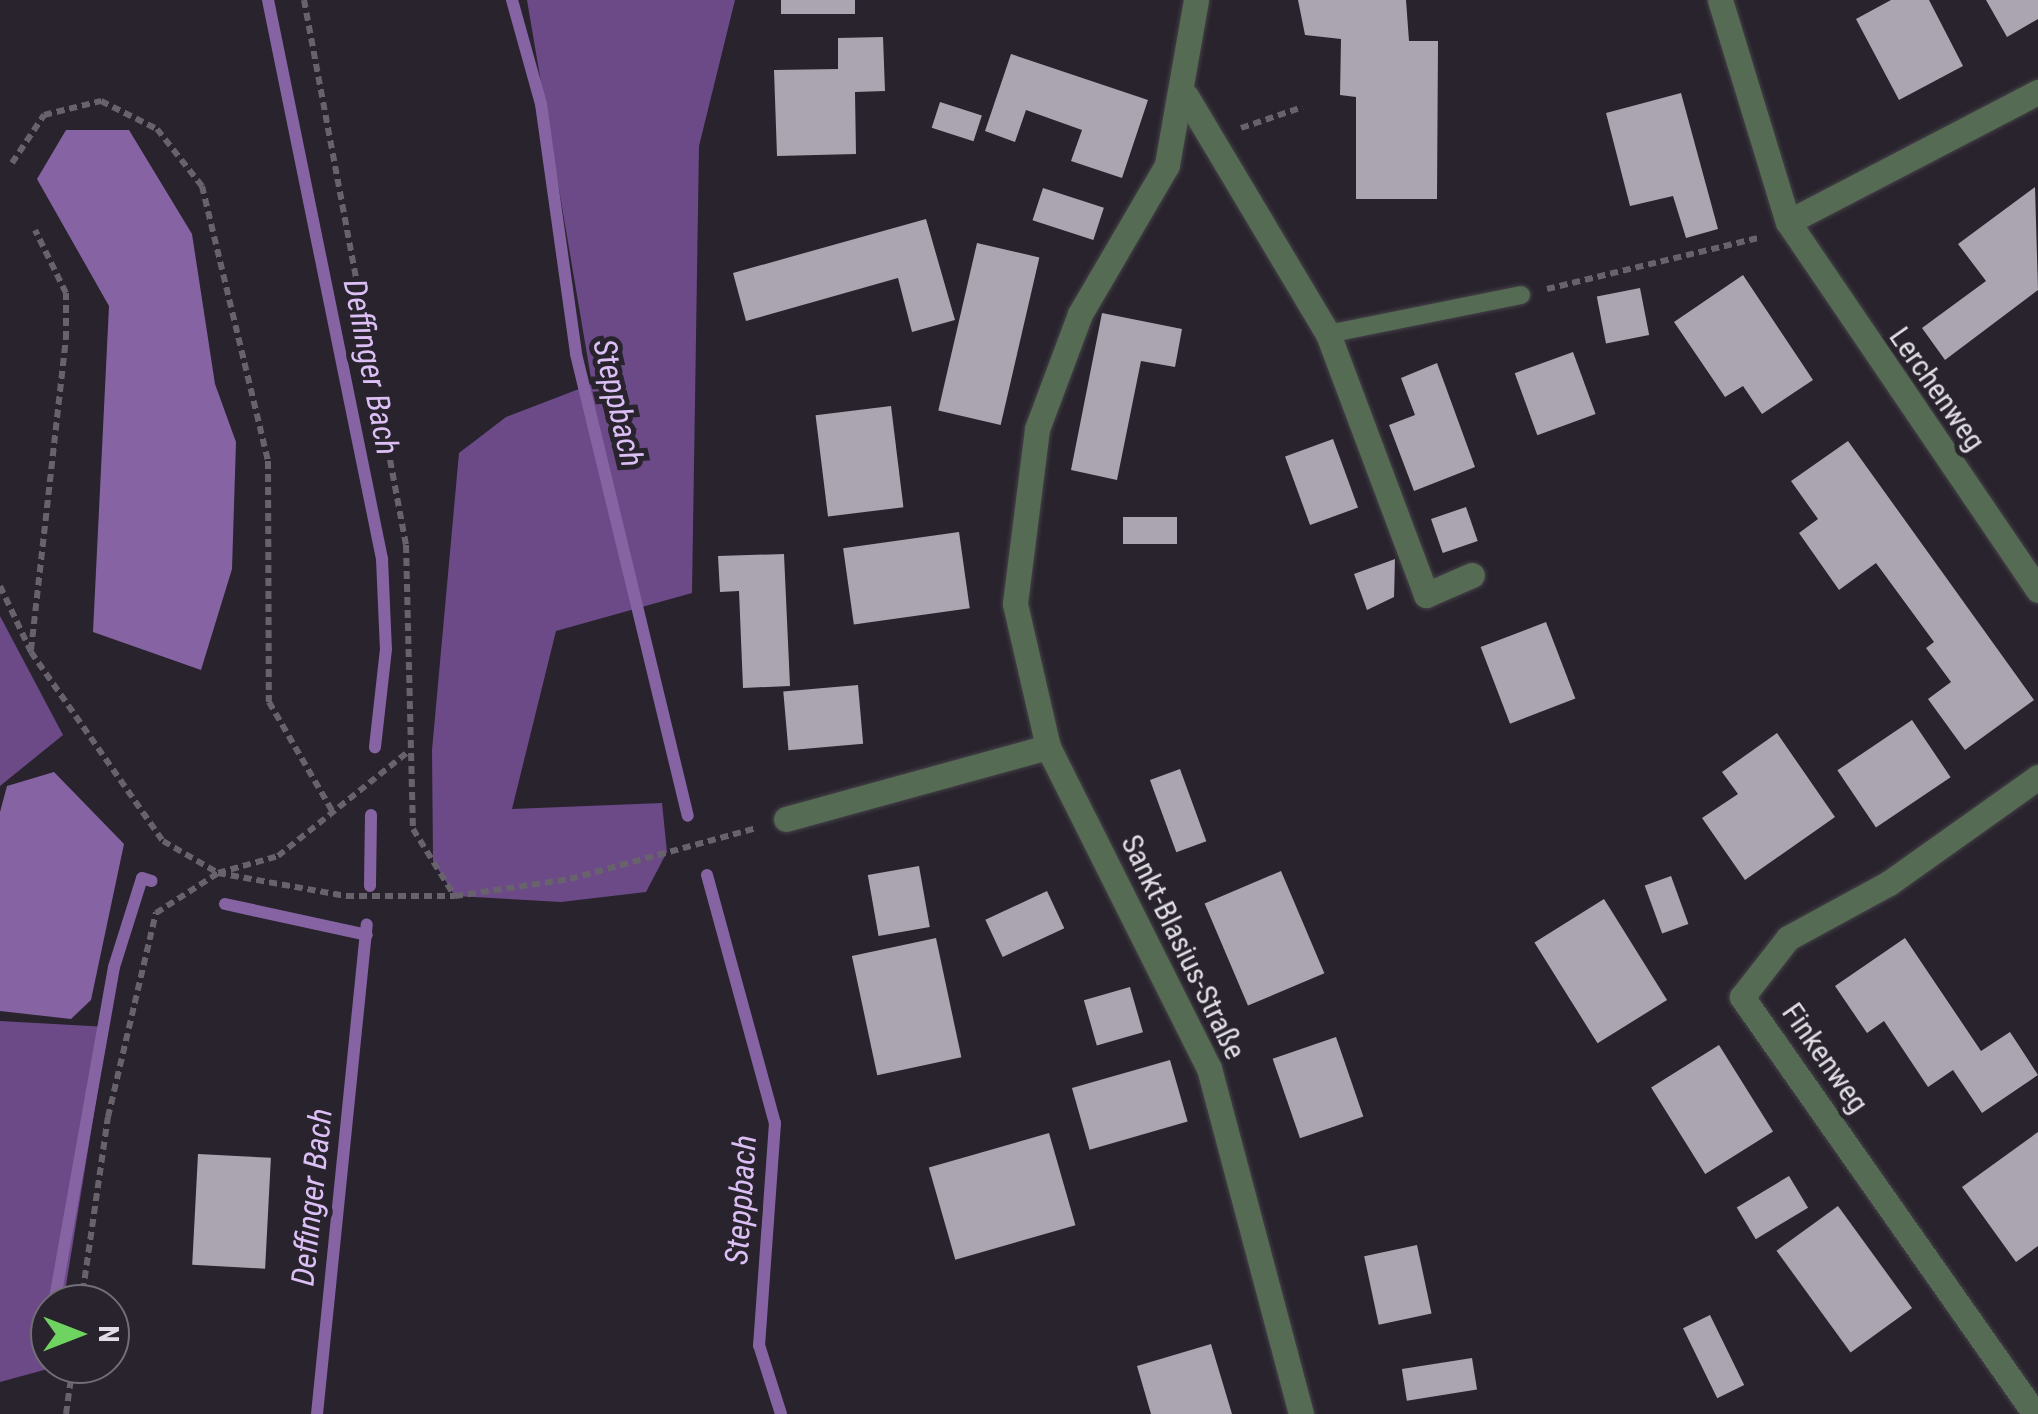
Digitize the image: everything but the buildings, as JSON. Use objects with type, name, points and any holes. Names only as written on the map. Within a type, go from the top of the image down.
[{"type":"street","name":"Sankt-Blasius-Straße","points":[[1196,0],[1186,96],[1167,165],[1080,314],[1037,429],[1015,604],[1048,747],[1209,1068],[1301,1414]]},
{"type":"street","name":"Lerchenweg","points":[[1720,0],[1791,226],[2038,590]]},
{"type":"street","points":[[1791,226],[2038,92]]},
{"type":"street","points":[[1186,96],[1328,334],[1426,594],[1472,576]]},
{"type":"street","points":[[786,820],[1048,747]]},
{"type":"street","name":"Finkenweg","points":[[2035,1414],[1742,997],[1788,938],[1889,883],[2038,777]]},
{"type":"lane","points":[[1328,334],[1521,295]]},
{"type":"path","points":[[304,0],[406,545],[415,652],[409,751],[413,830],[455,896]]},
{"type":"path","points":[[12,163],[44,115],[102,101],[157,129],[202,186],[268,461],[268,702],[334,814]]},
{"type":"path","points":[[1268,118],[1303,107]]},
{"type":"path","points":[[1521,295],[1791,226]]},
{"type":"path","points":[[31,652],[66,339],[66,293],[36,230]]},
{"type":"path","points":[[0,586],[31,652],[163,842],[218,873],[346,896],[455,896],[570,879],[786,820]]},
{"type":"path","points":[[84,1284],[108,1117],[156,914],[218,873],[278,856],[409,751]]},
{"type":"path","points":[[66,1414],[70,1384]]},
{"type":"shaded area","points":[[527,0],[735,0],[699,146],[692,593],[556,631],[512,809],[662,803],[667,852],[646,892],[561,902],[455,896],[433,861],[432,750],[459,453],[506,417],[592,384]]},
{"type":"shaded area","points":[[66,130],[129,130],[192,234],[215,384],[236,442],[232,569],[201,670],[93,632],[109,306],[37,179]]},
{"type":"shaded area","points":[[0,616],[63,735],[0,786]]},
{"type":"shaded area","points":[[54,772],[124,844],[91,1000],[71,1019],[0,1011],[0,812],[7,786]]},
{"type":"shaded area","points":[[0,1021],[108,1027],[66,1284],[30,1284],[30,1374],[0,1382]]},
{"type":"waterway","name":"Deffinger Bach","points":[[268,0],[382,559],[386,649],[375,747]]},
{"type":"waterway","name":"Steppbach","points":[[512,0],[541,104],[576,354],[688,816]]},
{"type":"waterway","name":"Deffinger Bach","points":[[370,886],[371,815]]},
{"type":"waterway","name":"Steppbach","points":[[707,875],[775,1123],[759,1345],[781,1414]]},
{"type":"waterway","points":[[58,1284],[114,967],[142,878],[152,881]]},
{"type":"waterway","points":[[225,904],[367,935]]},
{"type":"waterway","name":"Deffinger Bach","points":[[317,1414],[367,925]]}]
